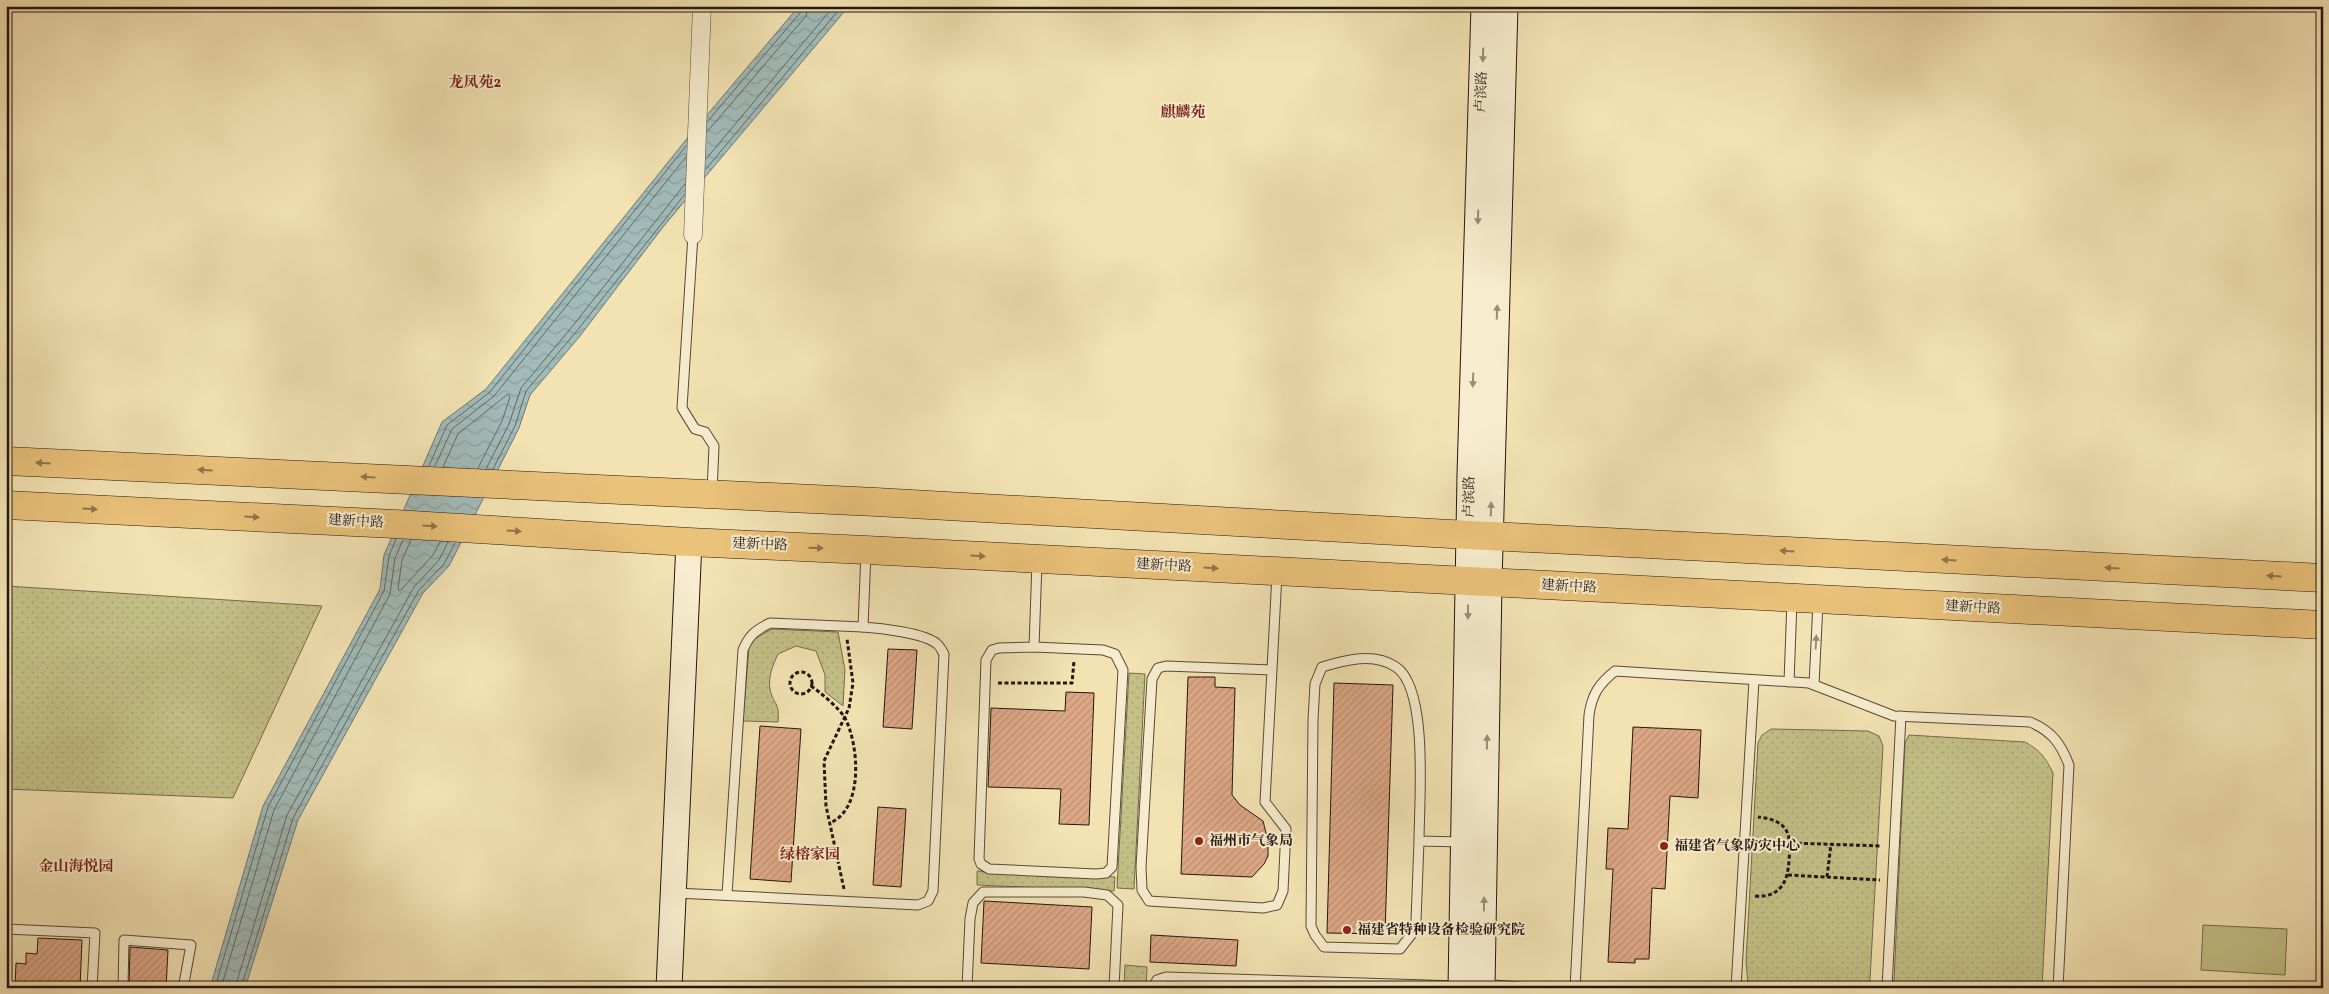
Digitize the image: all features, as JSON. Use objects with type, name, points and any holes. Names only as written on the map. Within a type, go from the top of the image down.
[{"type":"main road","name":"卢滨路","points":[[1472,987],[1464,842],[1479,582],[1484,6]]},
{"type":"main road","points":[[1480,535],[1506,6]]},
{"type":"main road","points":[[6,461],[712,494],[2323,578]]},
{"type":"main road","name":"建新中路","points":[[6,505],[2323,626]]},
{"type":"main road","points":[[669,988],[689,542]]},
{"type":"main road","points":[[1472,987],[1479,582]]},
{"type":"street","points":[[693,235],[702,6]]},
{"type":"lane","points":[[693,235],[682,408],[695,429],[705,432],[714,446],[712,494]]},
{"type":"lane","points":[[863,628],[866,550]]},
{"type":"lane","points":[[1034,647],[1038,559]]},
{"type":"lane","points":[[1272,670],[1166,666],[1158,668],[1152,679],[1141,867],[1142,890],[1149,901],[1263,908],[1277,905],[1283,891],[1286,829],[1266,802],[1277,572]]},
{"type":"lane","points":[[1790,682],[1805,599]]},
{"type":"lane","points":[[1805,599],[1814,685]]},
{"type":"lane","points":[[673,892],[727,895],[848,901],[918,905],[928,901],[933,892],[944,654],[937,644],[928,639],[884,628],[770,623],[757,629],[749,637],[743,650],[727,895]]},
{"type":"lane","points":[[1034,647],[1104,650],[1115,654],[1123,670],[1112,867],[1106,873],[988,869],[981,864],[979,859],[986,660],[992,650],[999,648],[1034,647]]},
{"type":"lane","points":[[1344,660],[1381,660],[1397,667],[1409,682],[1416,707],[1420,734],[1419,841],[1416,921],[1411,935],[1400,949],[1324,947],[1315,936],[1311,926],[1314,684],[1322,667],[1344,660]]},
{"type":"lane","points":[[1574,988],[1588,715],[1592,697],[1601,682],[1615,671],[1814,685],[1894,716],[2030,722],[2044,728],[2054,736],[2063,749],[2069,765],[2058,988]]},
{"type":"lane","points":[[1736,988],[1754,680]]},
{"type":"lane","points":[[1887,988],[1901,716]]},
{"type":"lane","points":[[1419,841],[1464,842]]},
{"type":"lane","points":[[967,988],[970,918],[973,903],[983,892],[1084,892],[1107,895],[1118,905],[1114,988]]},
{"type":"lane","points":[[6,929],[95,933],[92,988]]},
{"type":"lane","points":[[122,988],[124,940],[191,945],[184,983]]},
{"type":"lane","points":[[1153,988],[1157,980],[1166,977],[1237,983],[1531,988]]},
{"type":"path","points":[[844,626],[853,683],[849,708],[824,761],[826,806],[837,864],[848,901]]},
{"type":"path","points":[[985,682],[1072,683],[1074,649]]},
{"type":"path","points":[[811,686],[805,693],[798,694],[790,686],[795,674],[806,673],[811,678],[811,686],[844,717],[854,747],[856,780],[848,808],[837,820],[830,823]]},
{"type":"path","points":[[1742,896],[1764,897],[1784,884],[1788,875],[1791,843],[1791,838],[1785,828],[1761,817],[1746,817]]},
{"type":"path","points":[[1791,843],[1894,846]]},
{"type":"path","points":[[1828,877],[1831,844]]},
{"type":"path","points":[[1788,875],[1893,881]]},
{"type":"shaded area","points":[[6,586],[322,606],[233,798],[6,789]]},
{"type":"shaded area","points":[[772,629],[838,632],[845,670],[843,706],[825,692],[825,675],[816,651],[796,646],[778,654],[770,675],[770,689],[777,707],[778,722],[743,721],[749,647],[752,640]]},
{"type":"shaded area","points":[[1129,673],[1145,674],[1134,889],[1117,888]]},
{"type":"shaded area","points":[[1771,729],[1868,731],[1879,736],[1883,746],[1868,988],[1751,988],[1748,985],[1746,961],[1758,743],[1762,735]]},
{"type":"shaded area","points":[[1909,735],[2025,742],[2039,752],[2050,767],[2053,773],[2042,988],[1900,988],[1894,981],[1905,743]]},
{"type":"shaded area","points":[[977,871],[1115,877],[1114,891],[977,885]]},
{"type":"shaded area","points":[[2203,925],[2287,929],[2285,975],[2201,970]]},
{"type":"shaded area","points":[[1125,965],[1147,967],[1146,988],[1124,988]]},
{"type":"water","points":[[799,6],[849,6],[663,227],[580,336],[530,395],[519,428],[449,566],[423,593],[298,820],[245,988],[210,988],[263,806],[380,589],[384,555],[442,422],[486,389],[685,141]]},
{"type":"building","points":[[888,649],[917,650],[912,729],[883,727]]},
{"type":"building","points":[[1188,677],[1215,677],[1215,687],[1235,688],[1232,795],[1240,805],[1263,821],[1268,841],[1268,856],[1264,864],[1252,877],[1181,874]]},
{"type":"building","points":[[1334,683],[1393,685],[1385,934],[1327,933]]},
{"type":"building","points":[[1066,692],[1094,693],[1089,825],[1059,824],[1061,789],[988,787],[991,708],[1065,711]]},
{"type":"building","points":[[760,726],[801,729],[791,882],[750,879]]},
{"type":"building","points":[[1633,727],[1701,730],[1698,798],[1670,796],[1665,889],[1652,888],[1649,959],[1635,959],[1635,963],[1608,962],[1613,869],[1606,869],[1608,828],[1628,829]]},
{"type":"building","points":[[878,807],[906,809],[901,887],[873,885]]},
{"type":"building","points":[[984,901],[1092,907],[1089,969],[981,963]]},
{"type":"building","points":[[1151,935],[1238,940],[1236,966],[1150,962]]},
{"type":"building","points":[[38,938],[82,940],[80,988],[15,988],[16,963],[26,964],[26,953],[37,954]]},
{"type":"building","points":[[130,947],[168,950],[166,988],[129,988]]},
{"type":"place","name":"福州市气象局","points":[[1199,841]]},
{"type":"place","name":"福建省气象防灾中心","points":[[1664,846]]},
{"type":"place","name":"福建省特种设备检验研究院","points":[[1347,930]]},
{"type":"district","name":"龙凤苑2","points":[[475,83]]},
{"type":"district","name":"麒麟苑","points":[[1183,113]]},
{"type":"district","name":"绿榕家园","points":[[810,855]]},
{"type":"district","name":"金山海悦园","points":[[76,867]]}]
